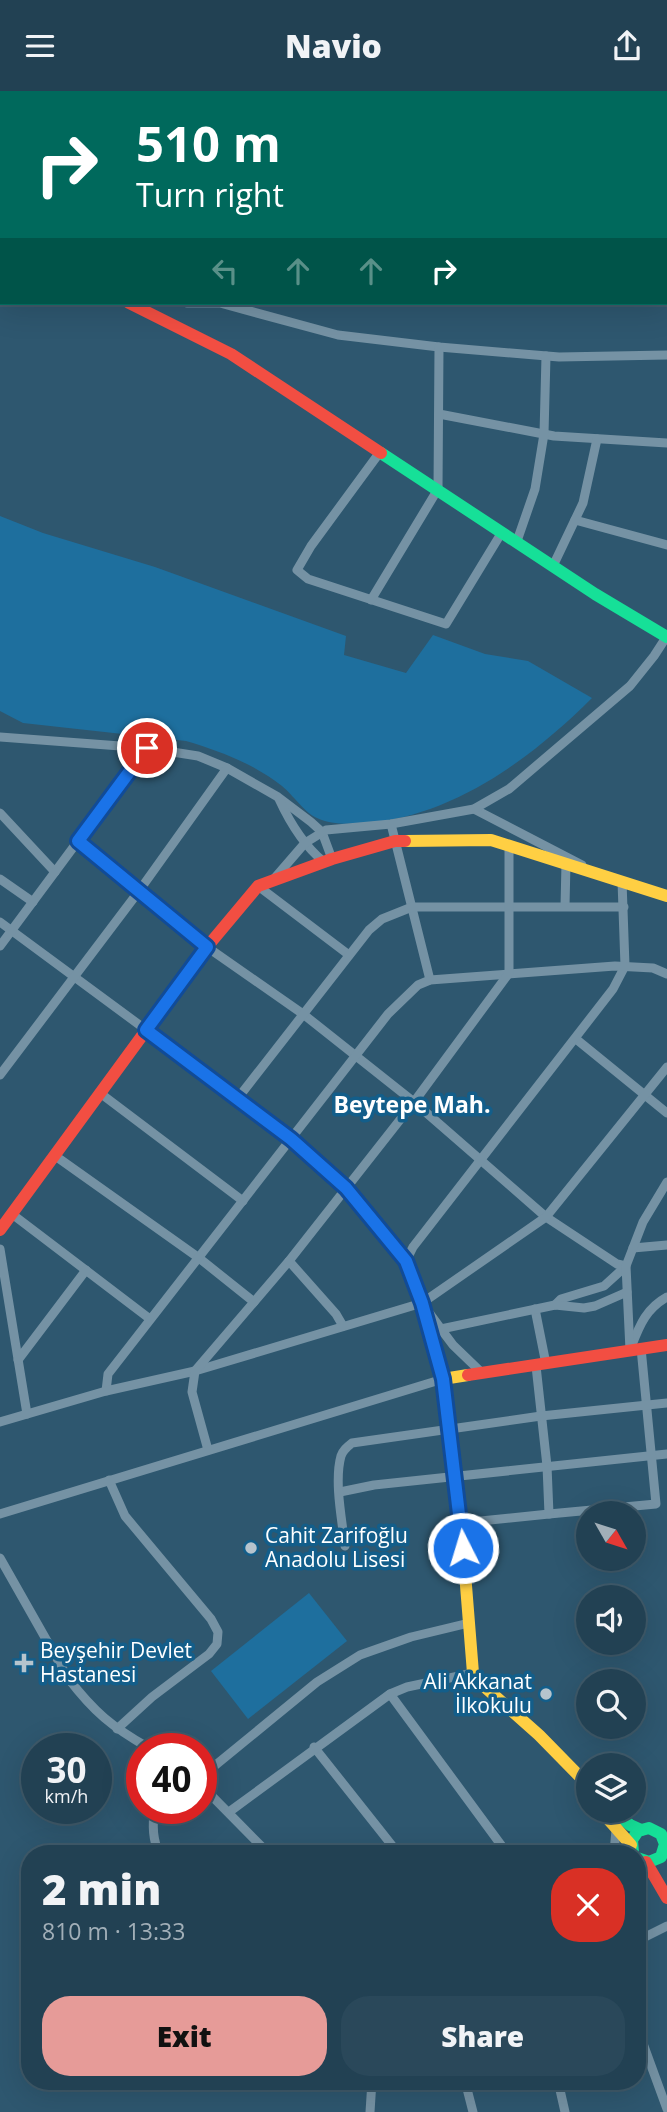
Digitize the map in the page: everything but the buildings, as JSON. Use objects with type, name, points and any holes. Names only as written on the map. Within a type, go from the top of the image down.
[{"type":"street","points":[[133,305],[231,354],[553,566],[667,637],[630,686],[509,789],[474,809],[391,824],[322,832],[304,843],[272,881]]},
{"type":"street","points":[[227,305],[338,335],[439,347],[546,356],[667,355]]},
{"type":"street","points":[[372,600],[438,489],[439,347]]},
{"type":"street","points":[[517,541],[535,489],[544,434],[546,356]]},
{"type":"street","points":[[439,414],[544,434],[667,443]]},
{"type":"street","points":[[553,566],[583,503],[597,439]]},
{"type":"street","points":[[380,451],[311,546],[297,570],[307,579],[446,624],[502,532]]},
{"type":"street","points":[[575,520],[667,545]]},
{"type":"street","points":[[0,737],[147,748],[198,756],[278,797],[322,832],[328,861]]},
{"type":"street","points":[[0,946],[147,748]]},
{"type":"street","points":[[0,1075],[139,891],[226,768]]},
{"type":"street","points":[[278,797],[289,821],[304,843],[328,861]]},
{"type":"street","points":[[474,809],[596,872]]},
{"type":"street","points":[[0,813],[55,872]]},
{"type":"street","points":[[391,824],[430,980]]},
{"type":"street","points":[[0,1230],[207,947],[258,886],[396,841],[491,840],[667,896]]},
{"type":"street","points":[[78,841],[207,947],[303,1014],[414,1102],[546,1217],[617,1263],[626,1266]]},
{"type":"street","points":[[208,1450],[192,1392],[195,1371],[289,1261],[414,1102],[509,973],[509,845]]},
{"type":"street","points":[[565,906],[566,863]]},
{"type":"street","points":[[0,879],[33,902]]},
{"type":"street","points":[[406,1261],[480,1159],[613,989],[625,966],[622,881]]},
{"type":"street","points":[[258,886],[349,955]]},
{"type":"street","points":[[238,1098],[369,930],[383,919],[412,907],[624,907]]},
{"type":"street","points":[[0,922],[291,1139],[346,1188],[406,1261],[422,1303],[443,1379],[461,1523],[473,1673],[478,1681],[539,1734],[576,1773]]},
{"type":"street","points":[[106,1391],[108,1374],[150,1319],[388,1014],[418,985],[430,980],[625,966],[653,968],[667,974]]},
{"type":"street","points":[[576,1039],[667,1113]]},
{"type":"street","points":[[0,1422],[106,1391],[195,1371],[422,1303],[546,1217],[667,1067]]},
{"type":"street","points":[[100,1093],[243,1201]]},
{"type":"street","points":[[54,1155],[199,1258],[254,1302]]},
{"type":"street","points":[[461,1523],[656,1504],[646,1406],[627,1292],[626,1266],[643,1222],[667,1182]]},
{"type":"street","points":[[12,1214],[150,1319]]},
{"type":"street","points":[[633,1248],[667,1245]]},
{"type":"street","points":[[0,1249],[27,1414]]},
{"type":"street","points":[[289,1261],[336,1314],[343,1326]]},
{"type":"street","points":[[555,1305],[561,1299],[604,1286],[626,1266]]},
{"type":"street","points":[[18,1360],[86,1270]]},
{"type":"street","points":[[441,1329],[555,1305],[584,1308],[627,1292]]},
{"type":"street","points":[[636,1349],[638,1328],[650,1308],[667,1297]]},
{"type":"street","points":[[422,1303],[453,1345],[482,1373]]},
{"type":"street","points":[[535,1309],[541,1365],[541,1416],[549,1514]]},
{"type":"street","points":[[0,1514],[443,1379],[667,1345]]},
{"type":"street","points":[[345,1546],[340,1458],[352,1443],[541,1416],[667,1403]]},
{"type":"street","points":[[340,1492],[374,1485],[667,1454]]},
{"type":"street","points":[[109,1481],[125,1516],[211,1619],[218,1632],[217,1644],[209,1654],[152,1697],[117,1729]]},
{"type":"street","points":[[0,1558],[68,1678],[94,1711],[126,1734]]},
{"type":"street","points":[[217,1764],[292,1701],[351,1661],[411,1637],[469,1623]]},
{"type":"street","points":[[229,1812],[314,1747],[390,1694],[407,1687],[473,1673]]},
{"type":"street","points":[[390,1694],[501,1845]]},
{"type":"street","points":[[539,1734],[576,1780]]},
{"type":"street","points":[[314,1747],[392,1845]]},
{"type":"street","points":[[217,1800],[260,1845]]},
{"type":"street","points":[[610,1823],[629,1845]]},
{"type":"street","points":[[628,1823],[663,1836],[666,1853],[656,1860],[646,1860]]},
{"type":"street","points":[[152,1824],[155,1845]]},
{"type":"street","points":[[632,1845],[633,1837],[646,1829],[667,1825]]},
{"type":"street","points":[[615,1845],[616,1830]]},
{"type":"street","points":[[646,1867],[667,1898]]},
{"type":"street","points":[[646,1936],[667,1926]]},
{"type":"street","points":[[646,2052],[667,2109]]},
{"type":"street","points":[[370,2112],[371,2090]]},
{"type":"street","points":[[467,2090],[473,2112]]},
{"type":"street","points":[[560,2090],[565,2112]]},
{"type":"shaded area","points":[[0,516],[43,533],[155,567],[346,636],[344,655],[406,673],[433,635],[485,654],[528,661],[592,698],[516,763],[459,797],[428,810],[397,818],[352,824],[322,820],[308,812],[271,778],[211,749],[186,741],[23,723],[0,711]]},
{"type":"shaded area","points":[[309,1593],[347,1641],[248,1719],[211,1671]]},
{"type":"traffic: fast","points":[[381,453],[595,594],[667,637]]},
{"type":"traffic: fast","points":[[628,1823],[641,1830]]},
{"type":"traffic: fast","points":[[632,1845],[632,1840],[638,1831],[649,1828],[661,1834],[665,1844],[661,1857],[646,1861]]},
{"type":"traffic: slow","points":[[405,841],[491,840],[667,896]]},
{"type":"traffic: slow","points":[[468,1375],[443,1379],[461,1523],[473,1673],[478,1681],[539,1735],[576,1773]]},
{"type":"traffic: slow","points":[[612,1823],[631,1845]]},
{"type":"traffic: jam","points":[[133,305],[231,354],[381,453]]},
{"type":"traffic: jam","points":[[0,1230],[207,947],[258,886],[332,859],[395,841],[405,841]]},
{"type":"traffic: jam","points":[[468,1375],[667,1345]]},
{"type":"traffic: jam","points":[[646,1862],[667,1898]]},
{"type":"place","name":"Cahit Zarifoğlu Anadolu Lisesi","points":[[251,1548]]},
{"type":"place","name":"Beyşehir Devlet Hastanesi","points":[[24,1663]]},
{"type":"place","name":"Ali Akkanat İlkokulu","points":[[546,1694]]},
{"type":"district","name":"Beytepe Mah.","points":[[412,1105]]},
{"type":"route","points":[[147,748],[78,841],[207,947],[146,1030],[279,1128],[346,1188],[406,1261],[422,1303],[443,1379],[463,1548]]}]
